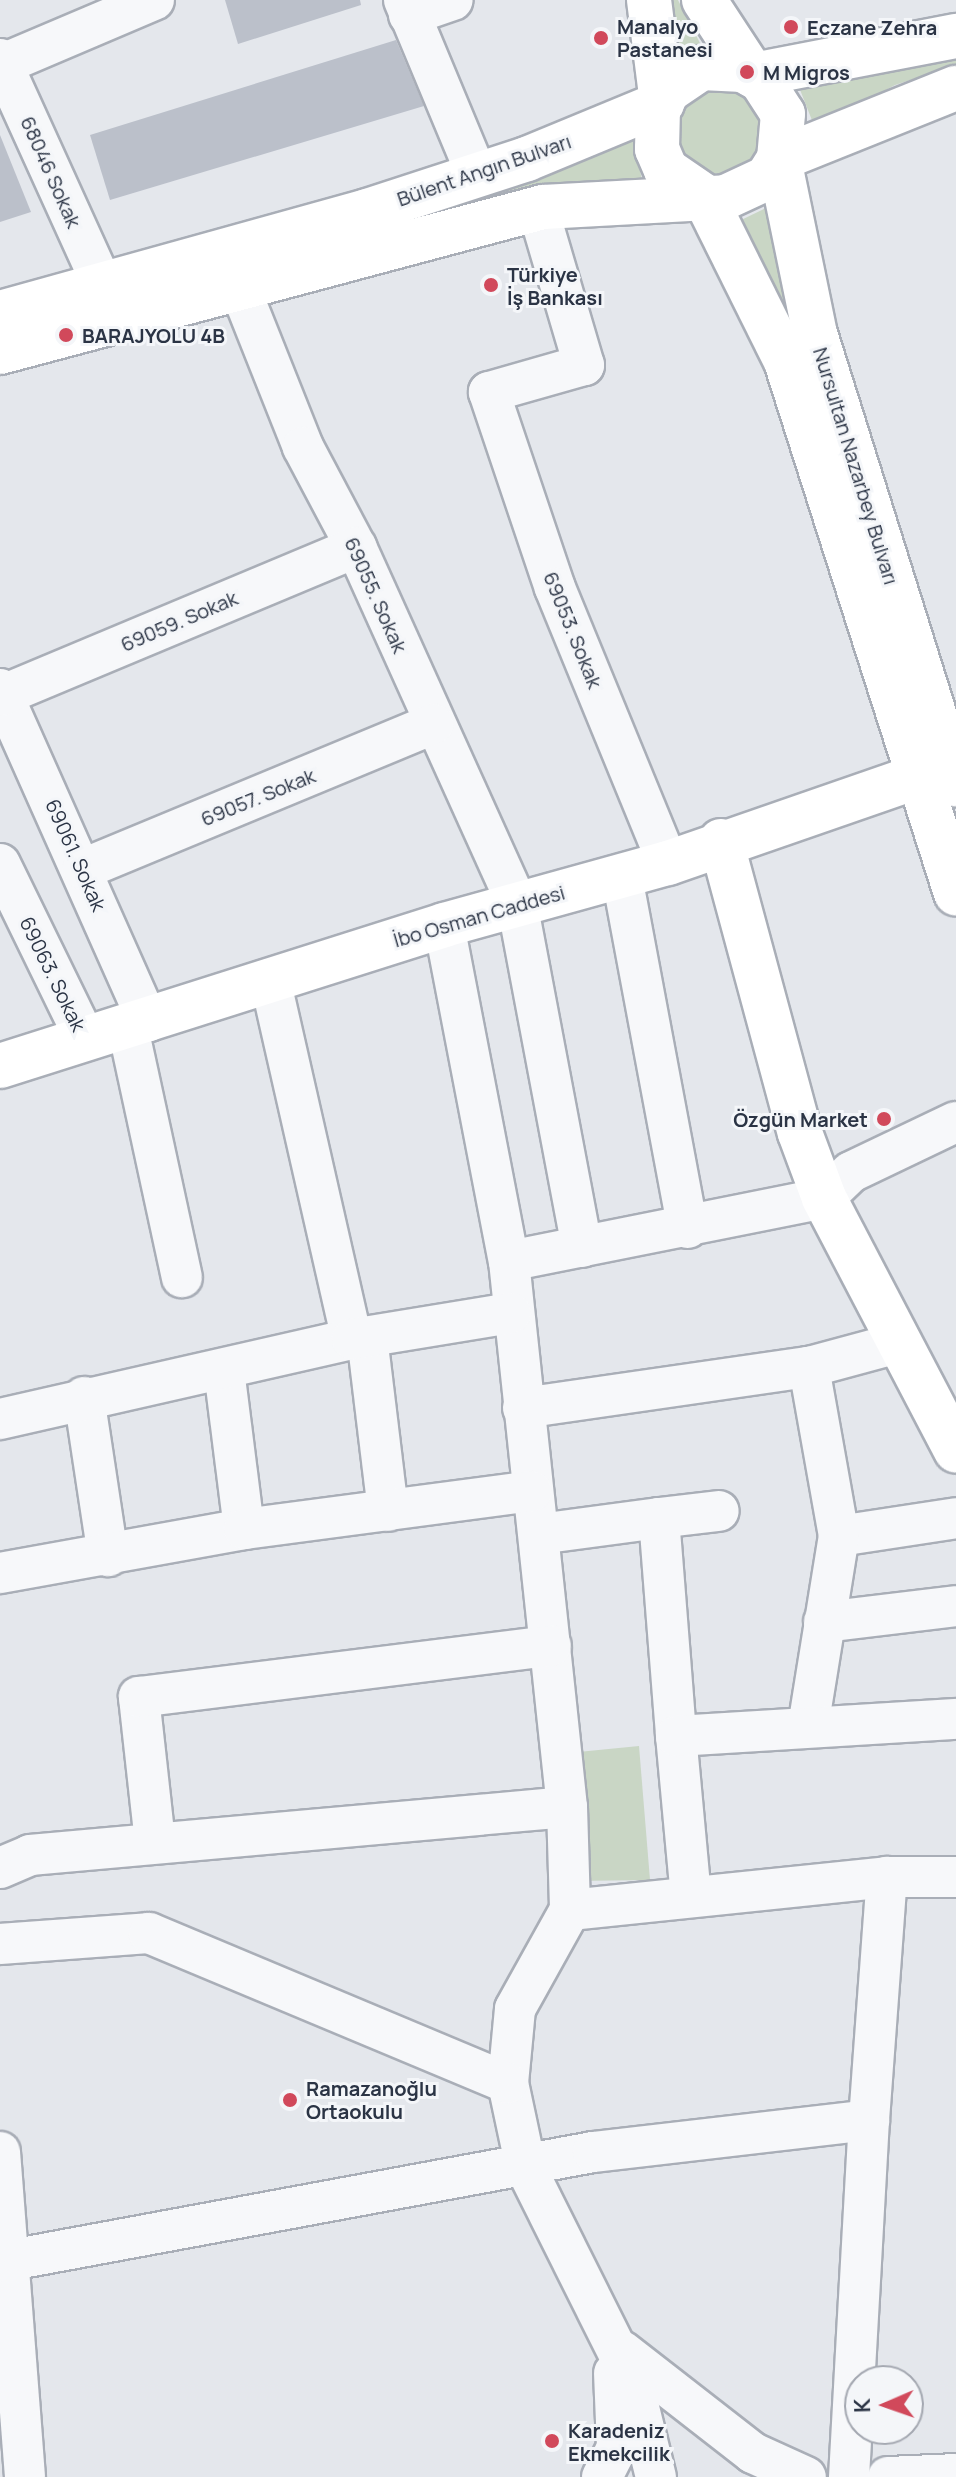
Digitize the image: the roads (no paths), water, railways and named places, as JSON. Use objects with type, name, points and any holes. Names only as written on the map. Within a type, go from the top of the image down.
[{"type":"main road","points":[[649,0],[662,103],[657,149],[666,170],[704,196]]},
{"type":"main road","points":[[704,0],[753,75],[783,114],[779,159]]},
{"type":"main road","name":"Bülent Angın Bulvarı","points":[[0,313],[103,286],[477,175],[662,103],[702,68],[753,75],[956,36]]},
{"type":"main road","name":"Bülent Angın Bulvarı","points":[[0,352],[538,209],[748,191],[779,159],[956,88]]},
{"type":"main road","name":"Nursultan Nazarbey Bulvarı","points":[[779,159],[815,334],[945,774]]},
{"type":"main road","name":"Nursultan Nazarbey Bulvarı","points":[[704,196],[786,361],[945,774]]},
{"type":"main road","points":[[945,774],[956,893]]},
{"type":"main road","name":"İbo Osman Caddesi","points":[[0,1066],[138,1025],[270,979],[444,925],[622,877],[668,863],[721,841],[945,774]]},
{"type":"main road","points":[[721,841],[800,1133],[824,1198],[956,1451]]},
{"type":"street","points":[[1,62],[154,0]]},
{"type":"street","points":[[453,0],[406,8],[477,175]]},
{"type":"street","name":"68046 Sokak","points":[[1,62],[103,286]]},
{"type":"street","name":"69053. Sokak","points":[[538,209],[584,365],[489,392],[555,588],[668,863]]},
{"type":"street","name":"69055. Sokak","points":[[239,286],[303,447],[356,547],[433,724],[517,903],[582,1247]]},
{"type":"street","name":"69059. Sokak","points":[[1,692],[356,547]]},
{"type":"street","name":"69061. Sokak","points":[[1,692],[83,869],[138,1025],[182,1277]]},
{"type":"street","name":"69057. Sokak","points":[[83,869],[433,724]]},
{"type":"street","name":"69063. Sokak","points":[[0,864],[86,1040]]},
{"type":"street","points":[[622,877],[688,1228]]},
{"type":"street","points":[[444,925],[509,1261],[511,1313],[539,1534],[567,1807],[570,1910],[515,2009],[508,2083],[526,2168],[607,2338],[633,2383],[656,2477]]},
{"type":"street","points":[[270,979],[360,1338],[388,1511]]},
{"type":"street","points":[[509,1261],[688,1228],[824,1198],[851,1172],[956,1122]]},
{"type":"street","points":[[0,1419],[84,1397],[224,1370],[360,1338],[511,1313]]},
{"type":"street","points":[[523,1408],[809,1367],[898,1343]]},
{"type":"street","points":[[808,1727],[839,1536],[809,1367]]},
{"type":"street","points":[[224,1370],[244,1529]]},
{"type":"street","points":[[84,1397],[108,1556]]},
{"type":"street","points":[[0,1573],[108,1556],[244,1529],[532,1491]]},
{"type":"street","points":[[539,1534],[719,1511]]},
{"type":"street","points":[[659,1518],[691,1897]]},
{"type":"street","points":[[839,1536],[956,1518]]},
{"type":"street","points":[[824,1622],[956,1606]]},
{"type":"street","points":[[155,1842],[139,1697],[551,1646]]},
{"type":"street","points":[[676,1736],[956,1719]]},
{"type":"street","points":[[0,1868],[30,1855],[567,1807]]},
{"type":"street","points":[[570,1910],[887,1877],[956,1877]]},
{"type":"street","points":[[849,2477],[869,2120],[887,1877]]},
{"type":"street","points":[[0,1944],[149,1933],[508,2083]]},
{"type":"street","points":[[6,2262],[526,2168],[593,2152],[869,2120]]},
{"type":"street","points":[[0,2152],[6,2262],[25,2477]]},
{"type":"street","points":[[602,2477],[617,2447],[620,2406],[607,2338]]},
{"type":"street","points":[[607,2338],[700,2416],[806,2477]]},
{"type":"street","points":[[888,2477],[956,2474]]},
{"type":"place","name":"Eczane Zehra","points":[[791,27]]},
{"type":"place","name":"Manalyo Pastanesi","points":[[601,38]]},
{"type":"place","name":"M Migros","points":[[747,72]]},
{"type":"place","name":"Türkiye İş Bankası","points":[[491,285]]},
{"type":"place","name":"BARAJYOLU 4B","points":[[66,335]]},
{"type":"place","name":"Özgün Market","points":[[884,1119]]},
{"type":"place","name":"Ramazanoğlu Ortaokulu","points":[[290,2100]]},
{"type":"place","name":"Karadeniz Ekmekcilik","points":[[552,2441]]}]
